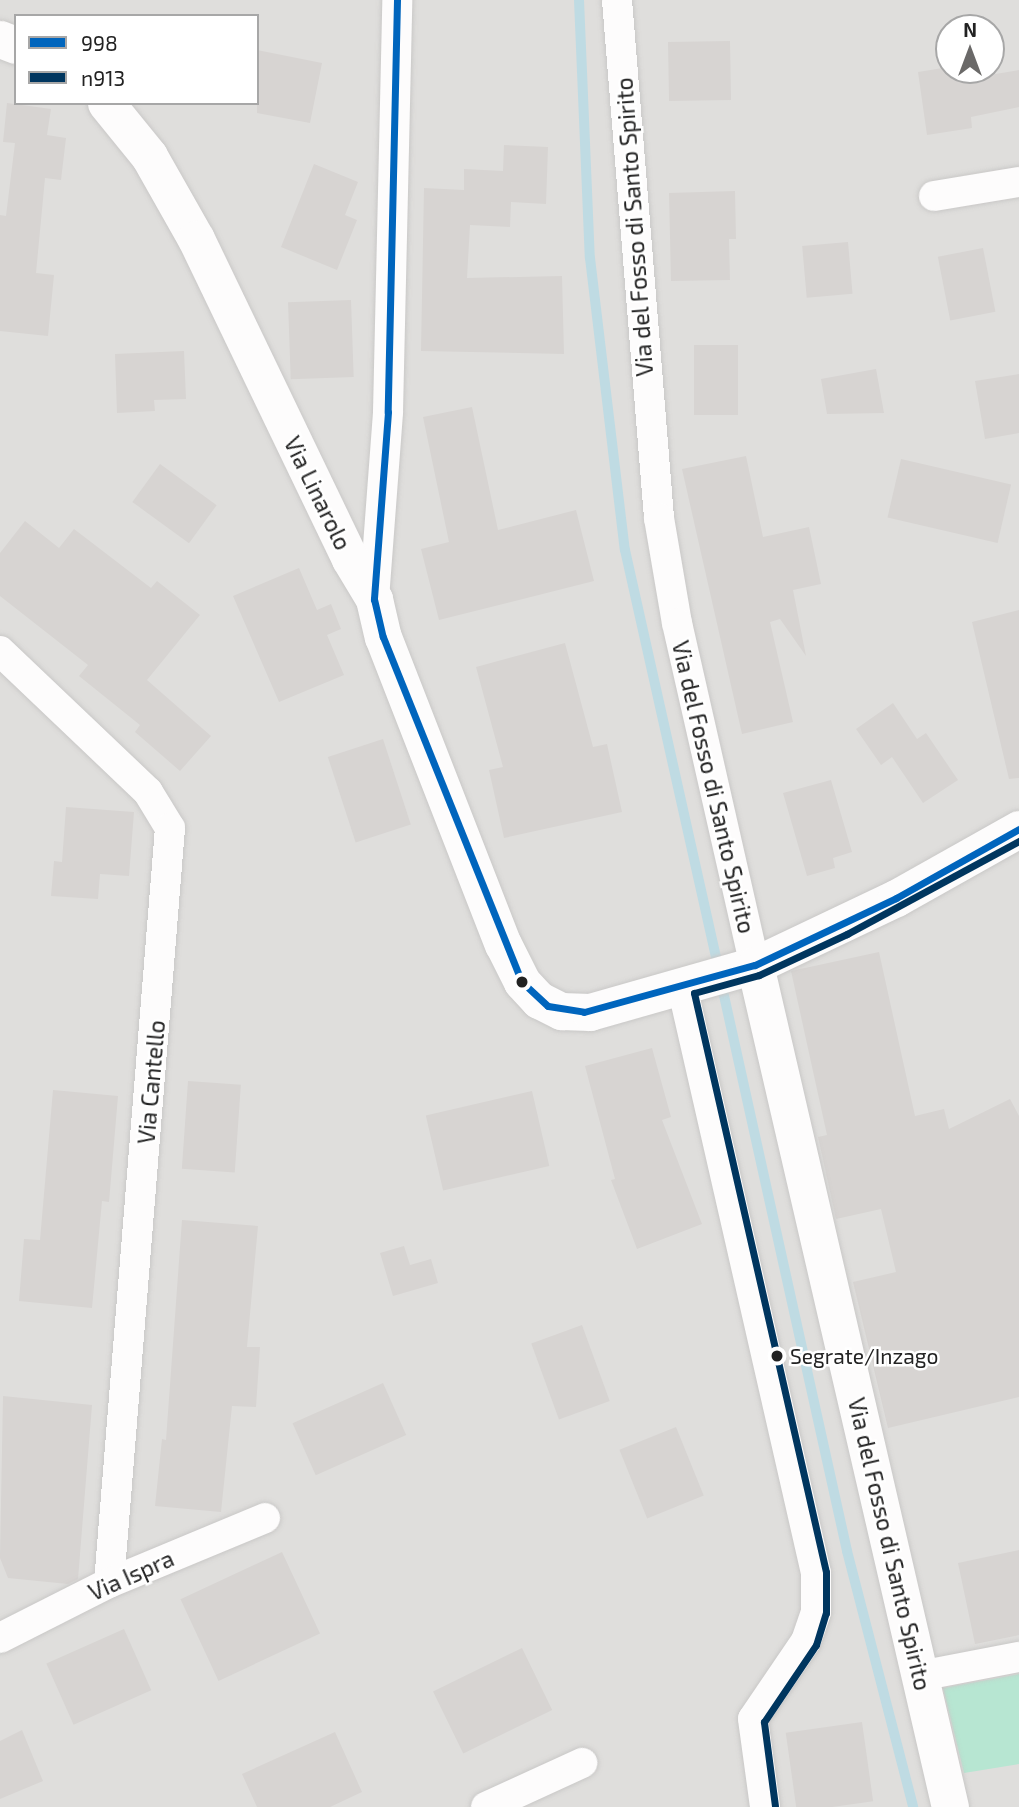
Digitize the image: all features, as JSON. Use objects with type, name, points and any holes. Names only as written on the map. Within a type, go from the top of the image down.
[{"type":"street","points":[[374,599],[388,412],[397,0]]},
{"type":"street","name":"Via del Fosso di Santo Spirito","points":[[617,0],[659,518],[677,623],[950,1807]]},
{"type":"street","name":"Via Linarolo","points":[[108,105],[149,156],[190,228],[350,559],[374,599],[383,637],[522,982],[548,1006],[577,1013],[755,965],[896,898],[1019,830]]},
{"type":"street","points":[[933,196],[1019,182]]},
{"type":"street","name":"Via Cantello","points":[[0,651],[136,779],[159,805],[170,828],[109,1583]]},
{"type":"street","points":[[682,986],[816,1573],[816,1612],[806,1641],[753,1718],[765,1807]]},
{"type":"street","name":"Via Ispra","points":[[0,1638],[109,1583],[265,1518]]},
{"type":"street","points":[[920,1676],[1019,1657]]},
{"type":"street","points":[[486,1807],[582,1763]]},
{"type":"shaded area","points":[[0,0],[1019,0],[1019,1807],[0,1807]]},
{"type":"green space","points":[[1019,1674],[1019,1764],[964,1773],[943,1688]]},
{"type":"building","points":[[730,41],[731,100],[669,101],[668,42]]},
{"type":"building","points":[[259,50],[322,63],[310,123],[257,113]]},
{"type":"building","points":[[935,69],[935,84],[1005,84],[1005,72],[1019,70],[1019,107],[971,117],[972,128],[927,135],[918,72]]},
{"type":"building","points":[[7,103],[51,109],[47,135],[66,138],[61,180],[45,178],[36,273],[54,275],[48,336],[0,331],[0,215],[6,216],[15,143],[3,142]]},
{"type":"building","points":[[504,145],[548,147],[546,204],[511,202],[510,227],[470,225],[467,278],[562,276],[564,354],[421,351],[424,188],[464,190],[464,169],[503,171]]},
{"type":"building","points":[[314,164],[358,182],[345,215],[357,220],[337,270],[281,247]]},
{"type":"building","points":[[735,191],[736,239],[729,239],[730,280],[671,281],[669,193]]},
{"type":"building","points":[[848,242],[853,294],[807,298],[802,246]]},
{"type":"building","points":[[983,248],[995,312],[950,321],[938,257]]},
{"type":"building","points":[[351,300],[354,377],[291,379],[288,302]]},
{"type":"building","points":[[694,345],[738,345],[738,415],[694,415]]},
{"type":"building","points":[[184,351],[186,399],[154,400],[155,411],[117,413],[115,354]]},
{"type":"building","points":[[876,369],[884,413],[827,414],[821,379]]},
{"type":"building","points":[[1019,374],[1019,433],[985,439],[975,381]]},
{"type":"building","points":[[472,407],[498,530],[576,510],[594,581],[439,620],[421,549],[449,542],[423,417]]},
{"type":"building","points":[[746,456],[763,537],[809,527],[821,584],[793,590],[806,656],[780,619],[770,622],[793,722],[742,734],[682,469]]},
{"type":"building","points":[[901,459],[1011,484],[998,543],[888,517]]},
{"type":"building","points":[[160,464],[217,505],[189,543],[132,502]]},
{"type":"building","points":[[25,521],[59,548],[74,529],[151,588],[157,581],[200,615],[147,680],[211,736],[180,771],[135,732],[140,725],[79,676],[88,665],[0,596],[0,553]]},
{"type":"building","points":[[299,568],[317,610],[331,604],[341,629],[327,635],[344,675],[279,702],[233,596]]},
{"type":"building","points":[[1019,610],[1019,778],[1009,779],[972,622]]},
{"type":"building","points":[[565,643],[593,747],[607,744],[622,812],[504,838],[489,770],[503,767],[476,667]]},
{"type":"building","points":[[893,703],[917,739],[926,733],[958,780],[923,803],[892,757],[881,765],[856,729]]},
{"type":"building","points":[[383,739],[411,825],[356,843],[328,757]]},
{"type":"building","points":[[831,780],[852,852],[833,858],[835,868],[807,876],[783,793]]},
{"type":"building","points":[[66,807],[134,812],[129,876],[100,874],[98,899],[51,896],[54,861],[62,862]]},
{"type":"building","points":[[879,952],[915,1116],[944,1109],[949,1129],[1010,1099],[1019,1116],[1019,1397],[888,1428],[853,1282],[896,1272],[881,1209],[836,1219],[818,1137],[827,1135],[791,971]]},
{"type":"building","points":[[652,1048],[671,1117],[662,1120],[702,1224],[637,1249],[611,1180],[615,1179],[585,1066]]},
{"type":"building","points":[[188,1081],[241,1085],[235,1172],[182,1169]]},
{"type":"building","points":[[53,1090],[118,1096],[109,1202],[102,1201],[92,1308],[19,1301],[24,1239],[40,1240]]},
{"type":"building","points":[[532,1091],[549,1166],[443,1191],[426,1116]]},
{"type":"building","points":[[182,1220],[258,1226],[247,1347],[260,1347],[256,1407],[232,1406],[221,1512],[155,1506],[162,1439],[166,1440]]},
{"type":"building","points":[[404,1246],[410,1265],[431,1259],[438,1283],[393,1296],[380,1253]]},
{"type":"building","points":[[582,1325],[610,1401],[559,1420],[531,1343]]},
{"type":"building","points":[[383,1383],[406,1435],[316,1475],[293,1423]]},
{"type":"building","points":[[3,1396],[92,1405],[78,1579],[68,1584],[8,1578],[0,1558]]},
{"type":"building","points":[[676,1427],[704,1496],[647,1518],[619,1450]]},
{"type":"building","points":[[1019,1550],[1019,1635],[975,1644],[958,1563]]},
{"type":"building","points":[[282,1552],[320,1634],[219,1681],[180,1599]]},
{"type":"building","points":[[124,1629],[151,1690],[74,1725],[46,1664]]},
{"type":"building","points":[[522,1648],[552,1710],[463,1753],[433,1691]]},
{"type":"building","points":[[862,1722],[873,1801],[832,1807],[796,1807],[786,1733]]},
{"type":"building","points":[[22,1730],[43,1781],[0,1799],[0,1741]]},
{"type":"building","points":[[335,1732],[362,1792],[330,1807],[257,1807],[242,1774]]},
{"type":"waterway","points":[[579,0],[590,258],[625,550],[718,967]]},
{"type":"waterway","points":[[721,982],[847,1551],[913,1807]]},
{"type":"transit line","name":"998","points":[[397,0],[388,412],[374,599],[383,637],[522,982],[548,1006],[584,1012],[755,965],[896,898],[1019,829]]},
{"type":"transit line","name":"n913","points":[[775,1806],[764,1722],[816,1645],[826,1613],[826,1572],[694,993],[759,975],[847,934],[1019,841]]},
{"type":"place","name":"Segrate/Inzago","points":[[777,1356]]}]
